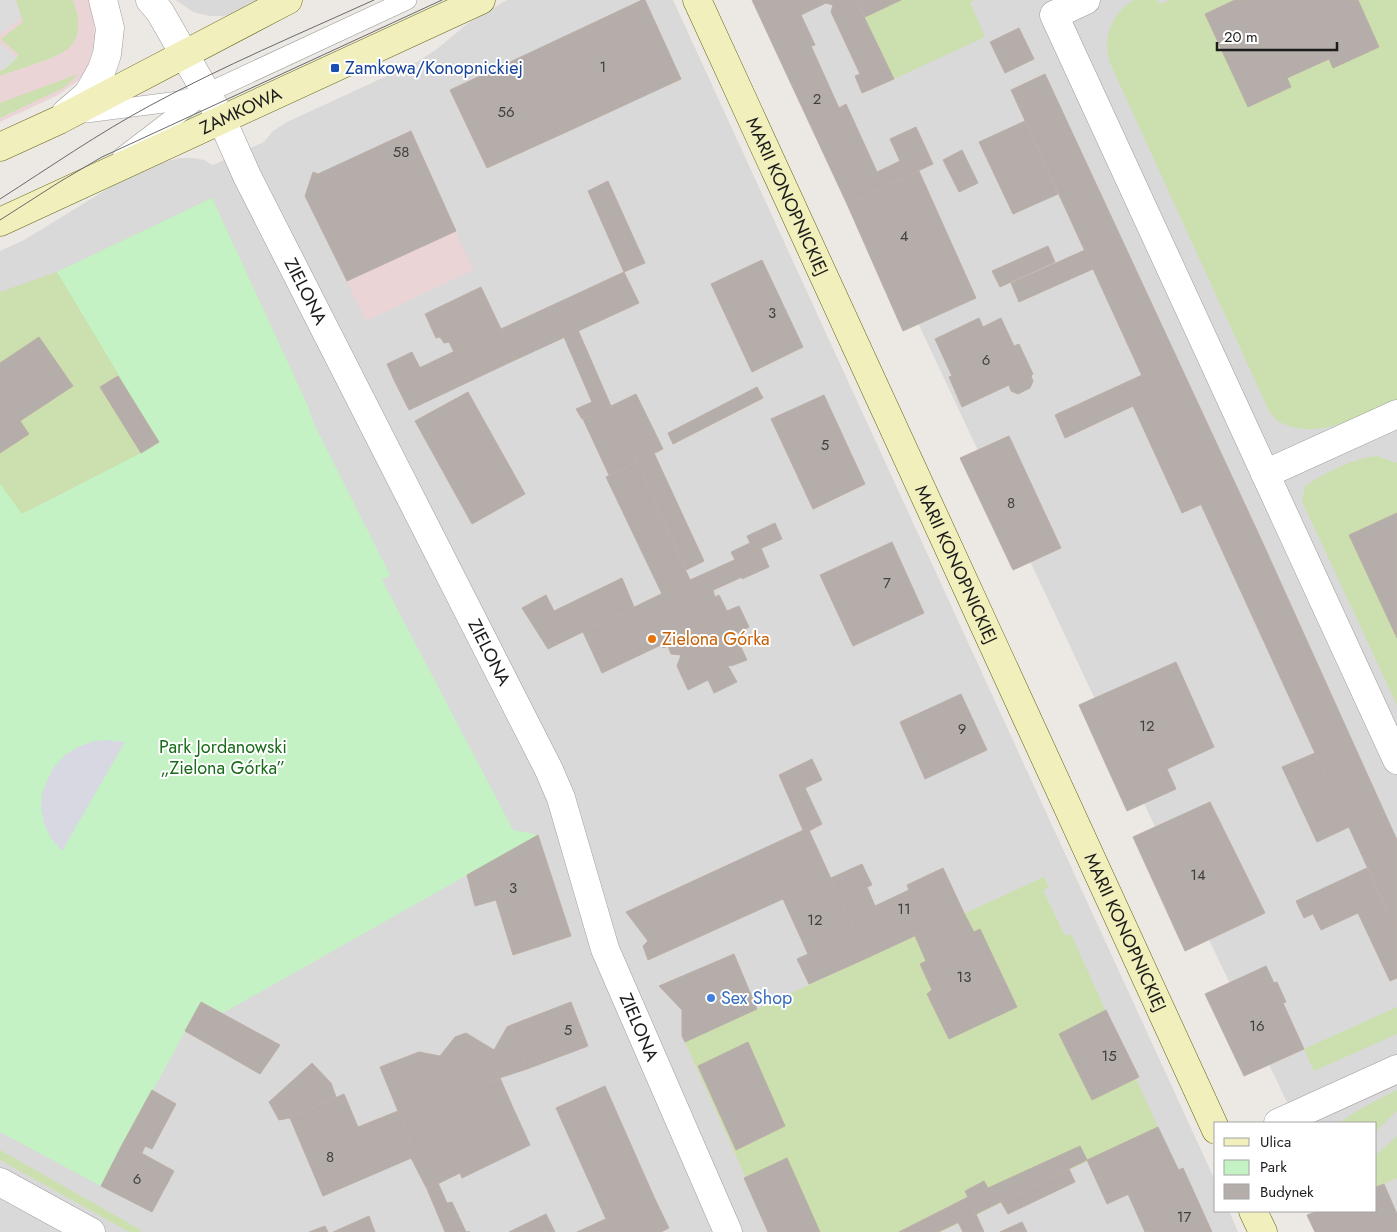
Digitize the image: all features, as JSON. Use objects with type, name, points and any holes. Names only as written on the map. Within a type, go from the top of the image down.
[{"type":"street","points":[[59,120],[88,94],[102,69],[110,28],[103,0]]},
{"type":"street","name":"ZIELONA","points":[[150,0],[160,12],[222,120],[247,176],[549,770],[560,798],[605,949],[728,1232]]},
{"type":"street","points":[[0,148],[59,120],[288,0]]},
{"type":"street","name":"ZAMKOWA","points":[[0,222],[481,0]]},
{"type":"street","name":"MARII KONOPNICKIEJ","points":[[697,0],[1214,1126]]},
{"type":"street","points":[[1086,0],[1054,16],[1397,760]]},
{"type":"street","points":[[1264,474],[1397,414]]},
{"type":"street","points":[[1280,1122],[1397,1069]]},
{"type":"street","points":[[0,1182],[91,1232]]},
{"type":"street","points":[[1253,1212],[1262,1232]]},
{"type":"lane","points":[[59,120],[91,111],[178,101],[207,93],[407,0]]},
{"type":"lane","points":[[76,187],[108,168],[207,93]]},
{"type":"shaded area","points":[[0,0],[89,0],[93,11],[95,36],[86,70],[77,82],[56,96],[0,122]]},
{"type":"shaded area","points":[[0,0],[16,0],[21,19],[0,34]]},
{"type":"shaded area","points":[[176,0],[263,0],[231,15],[210,16],[193,12]]},
{"type":"shaded area","points":[[507,0],[673,0],[1214,1178],[1214,1212],[1229,1212],[1238,1232],[0,1232],[0,251],[24,240],[114,185],[161,163],[180,158],[193,158],[204,160],[213,165],[264,142],[273,131],[285,123],[417,62],[437,49],[467,24]]},
{"type":"shaded area","points":[[766,0],[1397,0],[1397,1232],[1349,1232],[1339,1212],[1377,1212],[1377,1122],[1297,1122],[1174,867]]},
{"type":"shaded area","points":[[0,43],[17,58],[0,71]]},
{"type":"shaded area","points":[[411,131],[473,270],[366,321],[305,196],[313,172],[318,174]]},
{"type":"shaded area","points":[[94,741],[125,742],[62,851],[50,837],[44,823],[41,808],[42,794],[47,781],[54,767],[66,754]]},
{"type":"green space","points":[[16,0],[72,0],[77,12],[78,31],[73,43],[64,52],[47,60],[0,76],[0,71],[5,69],[19,55],[1,39],[23,22]]},
{"type":"green space","points":[[901,0],[975,0],[970,2],[985,37],[894,79],[865,17]]},
{"type":"green space","points":[[1135,0],[1156,0],[1161,4],[1170,0],[1397,0],[1397,400],[1370,413],[1323,428],[1307,429],[1292,427],[1278,421],[1268,409],[1110,63],[1107,45],[1112,24],[1119,12]]},
{"type":"green space","points":[[78,74],[65,87],[0,118],[0,103]]},
{"type":"green space","points":[[212,198],[307,404],[297,420],[0,547],[0,292],[57,272]]},
{"type":"green space","name":"Park Jordanowski „Zielona Górka”","points":[[212,198],[307,404],[314,424],[390,575],[382,580],[513,830],[538,835],[223,1013],[201,1002],[101,1186],[0,1132],[0,484],[22,514],[159,442],[57,272]]},
{"type":"green space","points":[[1377,456],[1397,463],[1397,705],[1302,501],[1305,486],[1313,481],[1349,463]]},
{"type":"green space","points":[[1044,877],[1049,887],[1043,890],[1065,936],[1071,934],[1158,1127],[941,1232],[770,1232],[685,1042]]},
{"type":"green space","points":[[1397,1007],[1397,1034],[1314,1071],[1304,1049]]},
{"type":"green space","points":[[1397,1090],[1397,1111],[1377,1130],[1377,1122],[1340,1122],[1360,1109]]},
{"type":"green space","points":[[1397,1136],[1397,1178],[1377,1187],[1377,1154]]},
{"type":"green space","points":[[0,1150],[141,1230],[140,1232],[129,1232],[0,1160]]},
{"type":"building","points":[[645,0],[681,79],[562,134],[525,55]]},
{"type":"building","points":[[752,0],[856,0],[894,79],[862,93],[855,76],[860,74],[831,12],[833,5],[826,3],[801,15],[815,45],[811,46],[839,108],[846,104],[877,172],[900,161],[890,139],[916,127],[933,164],[847,204]]},
{"type":"building","points":[[856,0],[901,0],[865,17]]},
{"type":"building","points":[[1235,0],[1358,0],[1379,47],[1333,68],[1329,59],[1287,78],[1291,87],[1248,107],[1205,14]]},
{"type":"building","points":[[1019,28],[1034,59],[1005,73],[990,42]]},
{"type":"building","points":[[525,55],[562,134],[487,168],[450,90]]},
{"type":"building","points":[[1045,74],[1261,539],[1397,840],[1397,932],[1011,90]]},
{"type":"building","points":[[1025,121],[1058,194],[1013,214],[979,142]]},
{"type":"building","points":[[411,131],[456,231],[347,281],[305,196],[313,172],[318,174]]},
{"type":"building","points":[[962,150],[978,183],[959,192],[943,160]]},
{"type":"building","points":[[919,171],[976,298],[903,331],[847,204]]},
{"type":"building","points":[[608,181],[645,263],[624,272],[588,191]]},
{"type":"building","points":[[1048,246],[1055,262],[1000,287],[992,271]]},
{"type":"building","points":[[1085,250],[1093,269],[1019,302],[1011,283]]},
{"type":"building","points":[[762,260],[803,347],[752,372],[711,284]]},
{"type":"building","points":[[624,272],[639,303],[515,360],[501,329]]},
{"type":"building","points":[[481,287],[501,329],[454,352],[449,342],[444,343],[440,337],[436,338],[425,314]]},
{"type":"building","points":[[979,318],[983,327],[1001,318],[1014,346],[1019,344],[1033,374],[1031,376],[1033,381],[1030,388],[1018,394],[1011,391],[1009,385],[962,407],[949,377],[952,376],[935,339]]},
{"type":"building","points":[[501,329],[515,360],[409,410],[394,380]]},
{"type":"building","points":[[578,330],[611,406],[582,419],[576,409],[592,402],[564,337]]},
{"type":"building","points":[[39,337],[73,386],[20,421],[29,434],[0,453],[0,363]]},
{"type":"building","points":[[412,352],[420,368],[394,380],[387,364]]},
{"type":"building","points":[[1142,375],[1202,504],[1182,513],[1133,406],[1065,438],[1055,415]]},
{"type":"building","points":[[118,376],[159,442],[141,453],[100,387]]},
{"type":"building","points":[[757,387],[763,398],[673,444],[668,433]]},
{"type":"building","points":[[468,392],[525,494],[472,524],[415,421]]},
{"type":"building","points":[[636,394],[663,449],[637,462],[611,406]]},
{"type":"building","points":[[824,395],[865,484],[813,509],[771,419]]},
{"type":"building","points":[[611,406],[637,462],[609,475],[583,419]]},
{"type":"building","points":[[1009,436],[1061,548],[1013,570],[960,458]]},
{"type":"building","points":[[654,453],[704,561],[686,570],[637,462]]},
{"type":"building","points":[[637,462],[690,580],[662,594],[606,477]]},
{"type":"building","points":[[1397,513],[1397,638],[1349,535]]},
{"type":"building","points":[[775,523],[782,539],[735,560],[731,552],[750,543],[747,536]]},
{"type":"building","points":[[892,542],[924,613],[853,646],[820,575]]},
{"type":"building","points":[[761,548],[769,567],[698,597],[690,580]]},
{"type":"building","points":[[622,578],[634,607],[548,649],[522,608],[546,595],[554,611]]},
{"type":"building","name":"Zielona Górka","points":[[690,580],[731,665],[728,666],[737,682],[714,693],[708,680],[688,690],[677,666],[681,655],[671,654],[668,646],[663,648],[661,645],[602,673],[583,632]]},
{"type":"building","points":[[713,590],[715,597],[719,595],[727,611],[739,606],[749,627],[735,635],[747,660],[731,666],[698,597]]},
{"type":"building","points":[[1176,662],[1214,747],[1167,769],[1176,789],[1127,811],[1079,705]]},
{"type":"building","points":[[961,694],[987,750],[925,779],[900,722]]},
{"type":"building","points":[[1315,753],[1349,827],[1317,842],[1282,767]]},
{"type":"building","points":[[812,759],[822,780],[805,788],[822,824],[809,831],[808,828],[803,830],[779,775]]},
{"type":"building","points":[[1210,802],[1265,913],[1185,951],[1133,837]]},
{"type":"building","points":[[808,828],[867,958],[809,984],[797,959],[808,954],[783,899],[648,960],[643,946],[648,941],[626,912]]},
{"type":"building","points":[[538,835],[571,936],[513,955],[496,900],[475,906],[467,875]]},
{"type":"building","points":[[862,864],[872,885],[867,887],[875,906],[909,890],[907,885],[943,868],[964,913],[867,958],[831,878]]},
{"type":"building","points":[[1367,868],[1375,885],[1304,918],[1296,901]]},
{"type":"building","points":[[1375,885],[1397,932],[1397,978],[1390,981],[1358,913],[1321,930],[1313,914]]},
{"type":"building","points":[[964,913],[974,932],[980,929],[1017,1007],[949,1039],[927,994],[932,990],[920,964],[926,961],[915,936]]},
{"type":"building","name":"Sex Shop","points":[[734,954],[757,1009],[685,1042],[682,1036],[682,1010],[659,986]]},
{"type":"building","points":[[1266,966],[1274,983],[1277,982],[1286,1002],[1283,1003],[1304,1049],[1244,1076],[1205,994]]},
{"type":"building","points":[[201,1002],[280,1045],[260,1074],[185,1031]]},
{"type":"building","points":[[571,1002],[588,1046],[527,1069],[511,1025]]},
{"type":"building","points":[[1106,1010],[1139,1077],[1092,1100],[1059,1034]]},
{"type":"building","points":[[511,1025],[527,1069],[398,1111],[380,1067],[419,1052],[440,1056],[455,1037],[466,1033],[494,1050],[507,1027]]},
{"type":"building","points":[[748,1042],[785,1126],[736,1150],[698,1066]]},
{"type":"building","points":[[312,1063],[331,1083],[336,1097],[290,1118],[279,1120],[269,1102]]},
{"type":"building","points":[[500,1078],[514,1110],[416,1156],[398,1111]]},
{"type":"building","points":[[605,1086],[654,1197],[606,1219],[556,1108]]},
{"type":"building","points":[[152,1090],[176,1104],[152,1149],[145,1146],[142,1153],[123,1143]]},
{"type":"building","points":[[344,1094],[358,1127],[398,1111],[416,1156],[323,1196],[290,1118]]},
{"type":"building","points":[[514,1110],[530,1145],[462,1178],[460,1173],[427,1189],[411,1158]]},
{"type":"building","points":[[1158,1127],[1179,1171],[1107,1204],[1087,1160]]},
{"type":"building","points":[[123,1143],[174,1171],[152,1212],[101,1186]]},
{"type":"building","points":[[1080,1146],[1087,1160],[976,1214],[965,1191],[984,1181],[988,1188]]},
{"type":"building","points":[[787,1158],[820,1232],[768,1232],[744,1178]]},
{"type":"building","points":[[1183,1168],[1212,1232],[1145,1232],[1128,1194]]},
{"type":"building","points":[[1069,1169],[1075,1182],[1008,1214],[1001,1202]]},
{"type":"building","points":[[438,1183],[447,1203],[452,1202],[466,1232],[445,1232],[427,1189]]},
{"type":"building","points":[[1384,1184],[1397,1214],[1397,1232],[1315,1232],[1307,1215],[1315,1212],[1377,1212],[1377,1187]]},
{"type":"building","points":[[654,1197],[669,1228],[661,1232],[577,1232]]},
{"type":"building","points":[[968,1197],[976,1214],[938,1232],[899,1232]]},
{"type":"building","points":[[546,1214],[555,1232],[509,1232]]},
{"type":"building","points":[[976,1214],[984,1232],[963,1232],[958,1222]]},
{"type":"building","points":[[369,1216],[375,1232],[333,1232]]},
{"type":"building","points":[[1022,1222],[1027,1232],[1000,1232]]},
{"type":"building","points":[[325,1226],[328,1232],[309,1232]]},
{"type":"tram line","points":[[0,199],[151,105],[233,64],[374,0]]},
{"type":"tram line","points":[[0,220],[102,157],[442,0]]},
{"type":"place","name":"Zamkowa/Konopnickiej","points":[[335,68]]},
{"type":"place","name":"Zielona Górka","points":[[652,639]]},
{"type":"place","name":"Sex Shop","points":[[711,998]]}]
